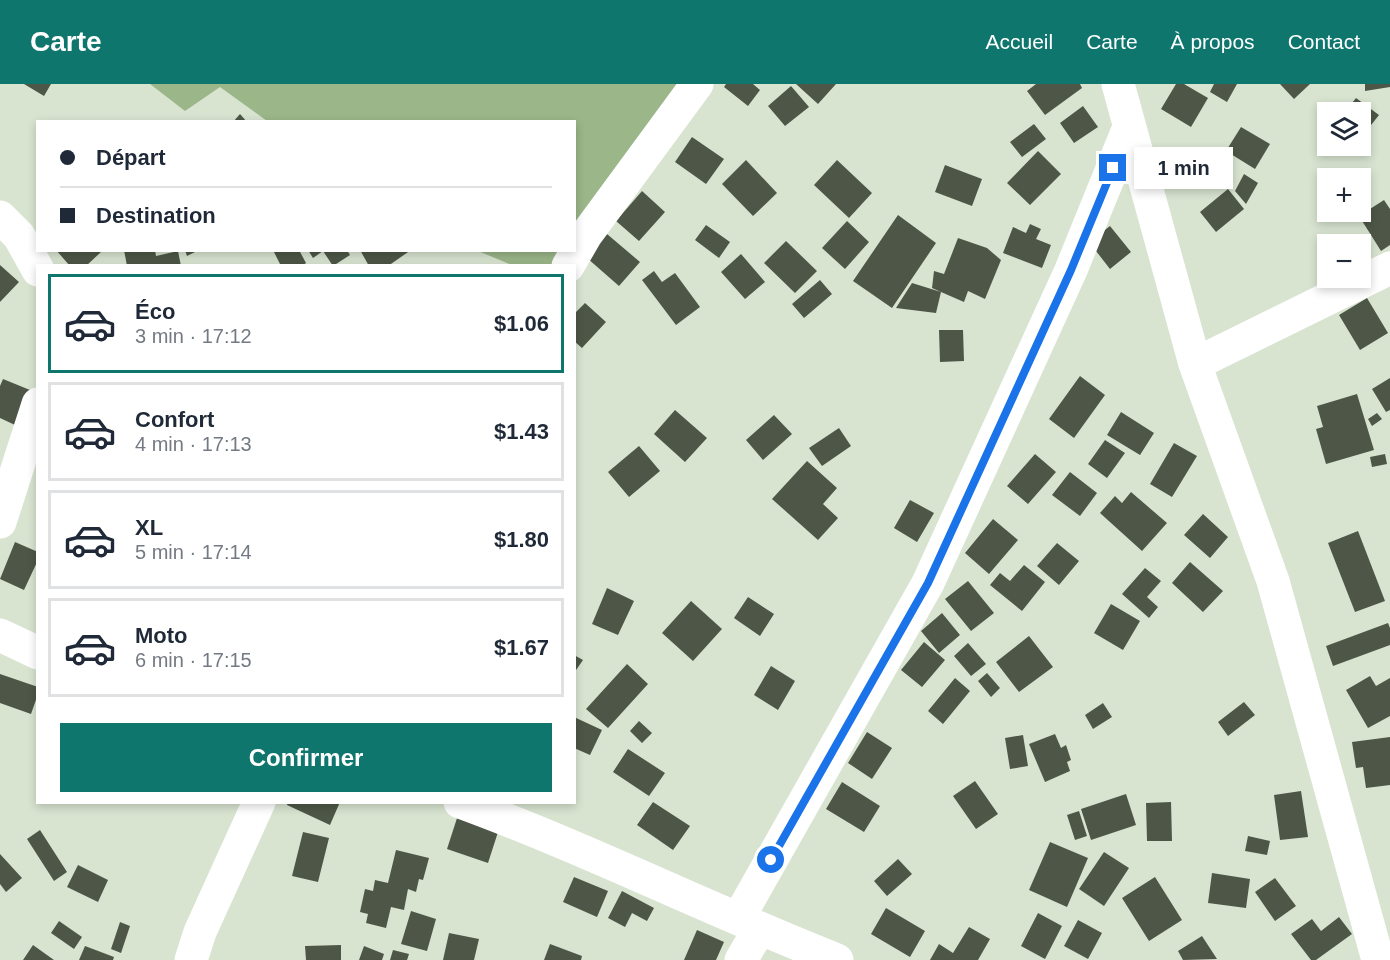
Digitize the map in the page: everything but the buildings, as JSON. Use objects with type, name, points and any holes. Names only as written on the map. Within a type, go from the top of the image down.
[{"type":"street","points":[[569,264],[586,235],[697,84]]},
{"type":"street","points":[[1118,84],[1195,364],[1273,581],[1378,960]]},
{"type":"street","points":[[741,960],[749,925],[928,583],[1071,270],[1129,127]]},
{"type":"street","points":[[0,217],[19,236],[36,266]]},
{"type":"street","points":[[1195,364],[1390,267]]},
{"type":"street","points":[[0,522],[36,410]]},
{"type":"street","points":[[0,635],[36,652]]},
{"type":"street","points":[[190,960],[200,932],[258,804]]},
{"type":"street","points":[[465,804],[509,820],[749,925],[837,960]]},
{"type":"green space","points":[[150,84],[688,84],[576,242],[576,120],[266,120],[220,87],[185,111]]},
{"type":"green space","points":[[480,252],[569,252],[563,264],[510,264]]},
{"type":"route","points":[[771,860],[928,583],[1071,270],[1113,168]]}]
